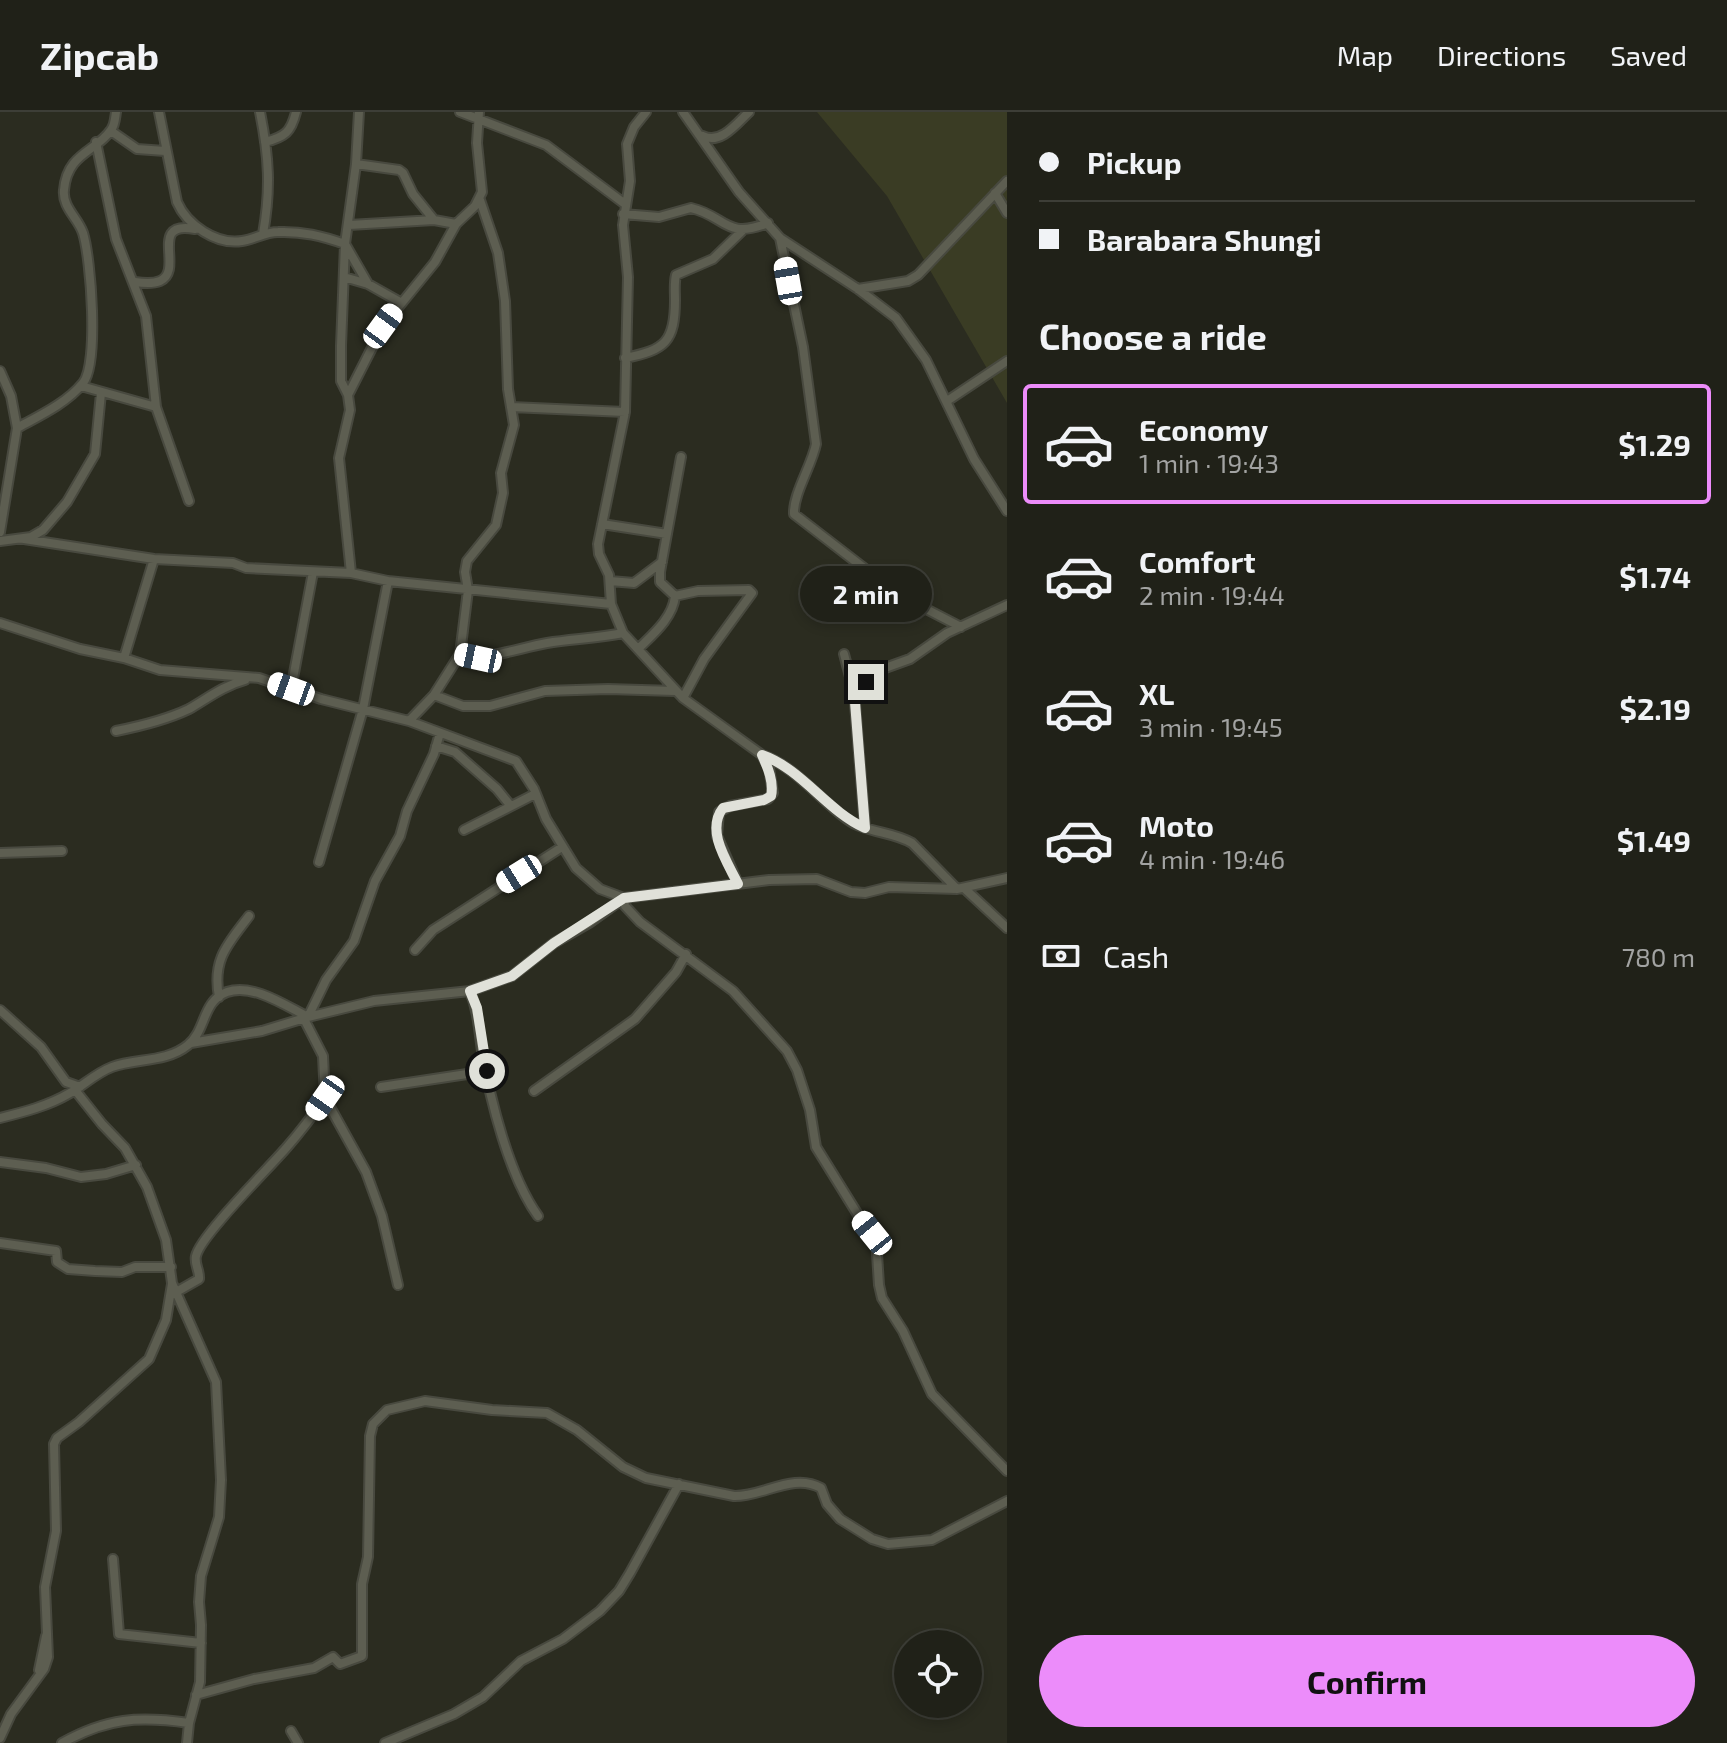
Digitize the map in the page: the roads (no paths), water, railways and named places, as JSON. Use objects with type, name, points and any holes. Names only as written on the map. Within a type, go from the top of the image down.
[{"type":"street","points":[[17,428],[55,406],[81,386],[91,363],[89,268],[82,231],[63,195],[72,166],[111,131],[116,112]]},
{"type":"street","points":[[159,112],[177,202],[197,229]]},
{"type":"street","points":[[260,112],[270,200],[263,234]]},
{"type":"street","points":[[265,142],[286,135],[291,130],[296,112]]},
{"type":"street","points":[[351,573],[339,458],[350,410],[341,376],[345,244],[356,164],[359,112]]},
{"type":"street","points":[[460,112],[478,116],[546,145],[624,209],[659,217],[691,208],[742,231]]},
{"type":"street","points":[[646,112],[629,136],[630,181],[624,209],[628,277],[625,412],[598,544],[610,581],[611,604],[623,633],[679,694],[762,755],[778,762],[848,820],[912,843],[1007,928]]},
{"type":"street","points":[[683,112],[739,192],[780,238],[896,318],[926,360],[974,459],[1007,511]]},
{"type":"street","points":[[699,133],[706,139],[721,137],[749,112]]},
{"type":"street","points":[[348,395],[383,326],[435,262],[456,224],[480,200],[478,116]]},
{"type":"street","points":[[111,131],[137,149],[165,151]]},
{"type":"street","points":[[96,142],[116,239],[135,282],[149,330],[156,407],[189,501]]},
{"type":"street","points":[[356,164],[399,170],[434,220]]},
{"type":"street","points":[[858,289],[908,281],[918,275],[1007,181]]},
{"type":"street","points":[[995,193],[1007,213]]},
{"type":"street","points":[[409,721],[434,695],[460,654],[468,590],[467,561],[492,533],[499,515],[503,493],[501,473],[514,425],[507,375],[508,325],[498,253],[480,200]]},
{"type":"street","points":[[349,225],[434,220],[456,224]]},
{"type":"street","points":[[625,358],[646,354],[664,345],[673,329],[676,275],[713,259],[742,231],[768,223]]},
{"type":"street","points":[[135,282],[156,282],[165,277],[168,272],[169,239],[172,232],[184,227],[236,242],[263,234],[308,232],[345,244],[368,284]]},
{"type":"street","points":[[780,238],[803,347],[816,444],[794,505],[794,514],[899,595],[961,627]]},
{"type":"street","points":[[344,277],[368,284],[400,302]]},
{"type":"street","points":[[947,401],[1007,361]]},
{"type":"street","points":[[0,371],[11,396],[17,428],[0,532]]},
{"type":"street","points":[[81,386],[156,407]]},
{"type":"street","points":[[24,539],[43,530],[54,519],[95,454],[101,393]]},
{"type":"street","points":[[511,407],[625,412]]},
{"type":"street","points":[[675,596],[660,582],[681,457]]},
{"type":"street","points":[[602,524],[667,534]]},
{"type":"street","points":[[0,541],[24,539],[154,559],[233,563],[246,568],[351,573],[388,581],[611,604]]},
{"type":"street","points":[[124,658],[154,559]]},
{"type":"street","points":[[610,581],[634,583],[662,562]]},
{"type":"street","points":[[291,689],[313,572]]},
{"type":"street","points":[[319,862],[363,709],[388,581]]},
{"type":"street","points":[[675,596],[711,590],[749,590],[752,593],[679,694]]},
{"type":"street","points":[[638,649],[672,610],[675,596]]},
{"type":"street","points":[[855,702],[869,675],[910,659],[947,633],[1007,605]]},
{"type":"street","points":[[0,623],[160,670],[248,679]]},
{"type":"street","points":[[460,654],[478,658],[552,642],[595,639],[623,633]]},
{"type":"street","points":[[844,654],[855,702],[865,828]]},
{"type":"street","points":[[116,731],[160,720],[189,708],[227,685],[259,678],[321,699],[409,721],[516,761],[562,847],[589,881],[624,898]]},
{"type":"street","points":[[434,695],[463,706],[490,706],[545,691],[594,689],[679,694]]},
{"type":"street","points":[[305,1017],[354,941],[375,881],[400,836],[407,811],[440,733]]},
{"type":"street","points":[[436,746],[455,752],[497,789],[510,805]]},
{"type":"street","points":[[738,884],[717,836],[719,812],[723,808],[771,796],[773,788],[769,768],[762,755]]},
{"type":"street","points":[[464,830],[535,794]]},
{"type":"street","points":[[415,950],[433,930],[562,847]]},
{"type":"street","points":[[0,853],[62,851]]},
{"type":"street","points":[[0,1118],[40,1107],[112,1067],[157,1059],[191,1043],[262,1031],[374,1001],[470,991],[512,976],[554,943],[624,898],[738,884],[817,879],[851,892],[865,893],[889,887],[960,889],[1007,878]]},
{"type":"street","points":[[624,898],[625,906],[640,922],[733,991],[787,1051],[797,1070],[810,1110],[816,1147],[854,1209],[876,1238],[882,1298],[903,1331],[925,1381],[932,1394],[970,1436],[1007,1471]]},
{"type":"street","points":[[219,997],[215,977],[223,951],[249,916]]},
{"type":"street","points":[[534,1091],[635,1019],[676,972],[686,954]]},
{"type":"street","points":[[191,1043],[209,1006],[230,991],[252,993],[305,1017],[323,1056],[325,1098],[366,1172],[382,1216],[398,1285]]},
{"type":"street","points":[[470,991],[477,1008],[498,1122],[528,1200],[538,1216]]},
{"type":"street","points":[[0,1010],[41,1047],[66,1082],[125,1148],[136,1165],[159,1217],[175,1287],[213,1371],[219,1403],[219,1517],[201,1576],[200,1682],[187,1743]]},
{"type":"street","points":[[381,1087],[487,1071]]},
{"type":"street","points":[[175,1287],[199,1279],[195,1260],[197,1252],[325,1098]]},
{"type":"street","points":[[0,1162],[46,1168],[81,1177],[136,1165]]},
{"type":"street","points":[[0,1243],[56,1251],[57,1262],[68,1269],[122,1272],[135,1267],[171,1267]]},
{"type":"street","points":[[0,1738],[11,1714],[48,1657],[45,1587],[56,1531],[54,1444],[57,1438],[149,1359],[166,1320],[175,1287]]},
{"type":"street","points":[[196,1695],[254,1679],[314,1668],[333,1657],[340,1664],[362,1656],[362,1584],[368,1557],[370,1436],[373,1424],[387,1410],[431,1401],[492,1410],[547,1413],[577,1430],[623,1467],[646,1478],[746,1496],[781,1485],[813,1484],[821,1488],[827,1504],[840,1519],[872,1539],[888,1544],[932,1540],[1007,1501]]},
{"type":"street","points":[[385,1743],[454,1714],[483,1697],[521,1661],[563,1639],[600,1611],[619,1591],[679,1484]]},
{"type":"street","points":[[113,1559],[119,1634],[201,1643]]},
{"type":"street","points":[[62,1743],[81,1731],[114,1721],[189,1723]]},
{"type":"street","points":[[291,1731],[298,1743]]}]
